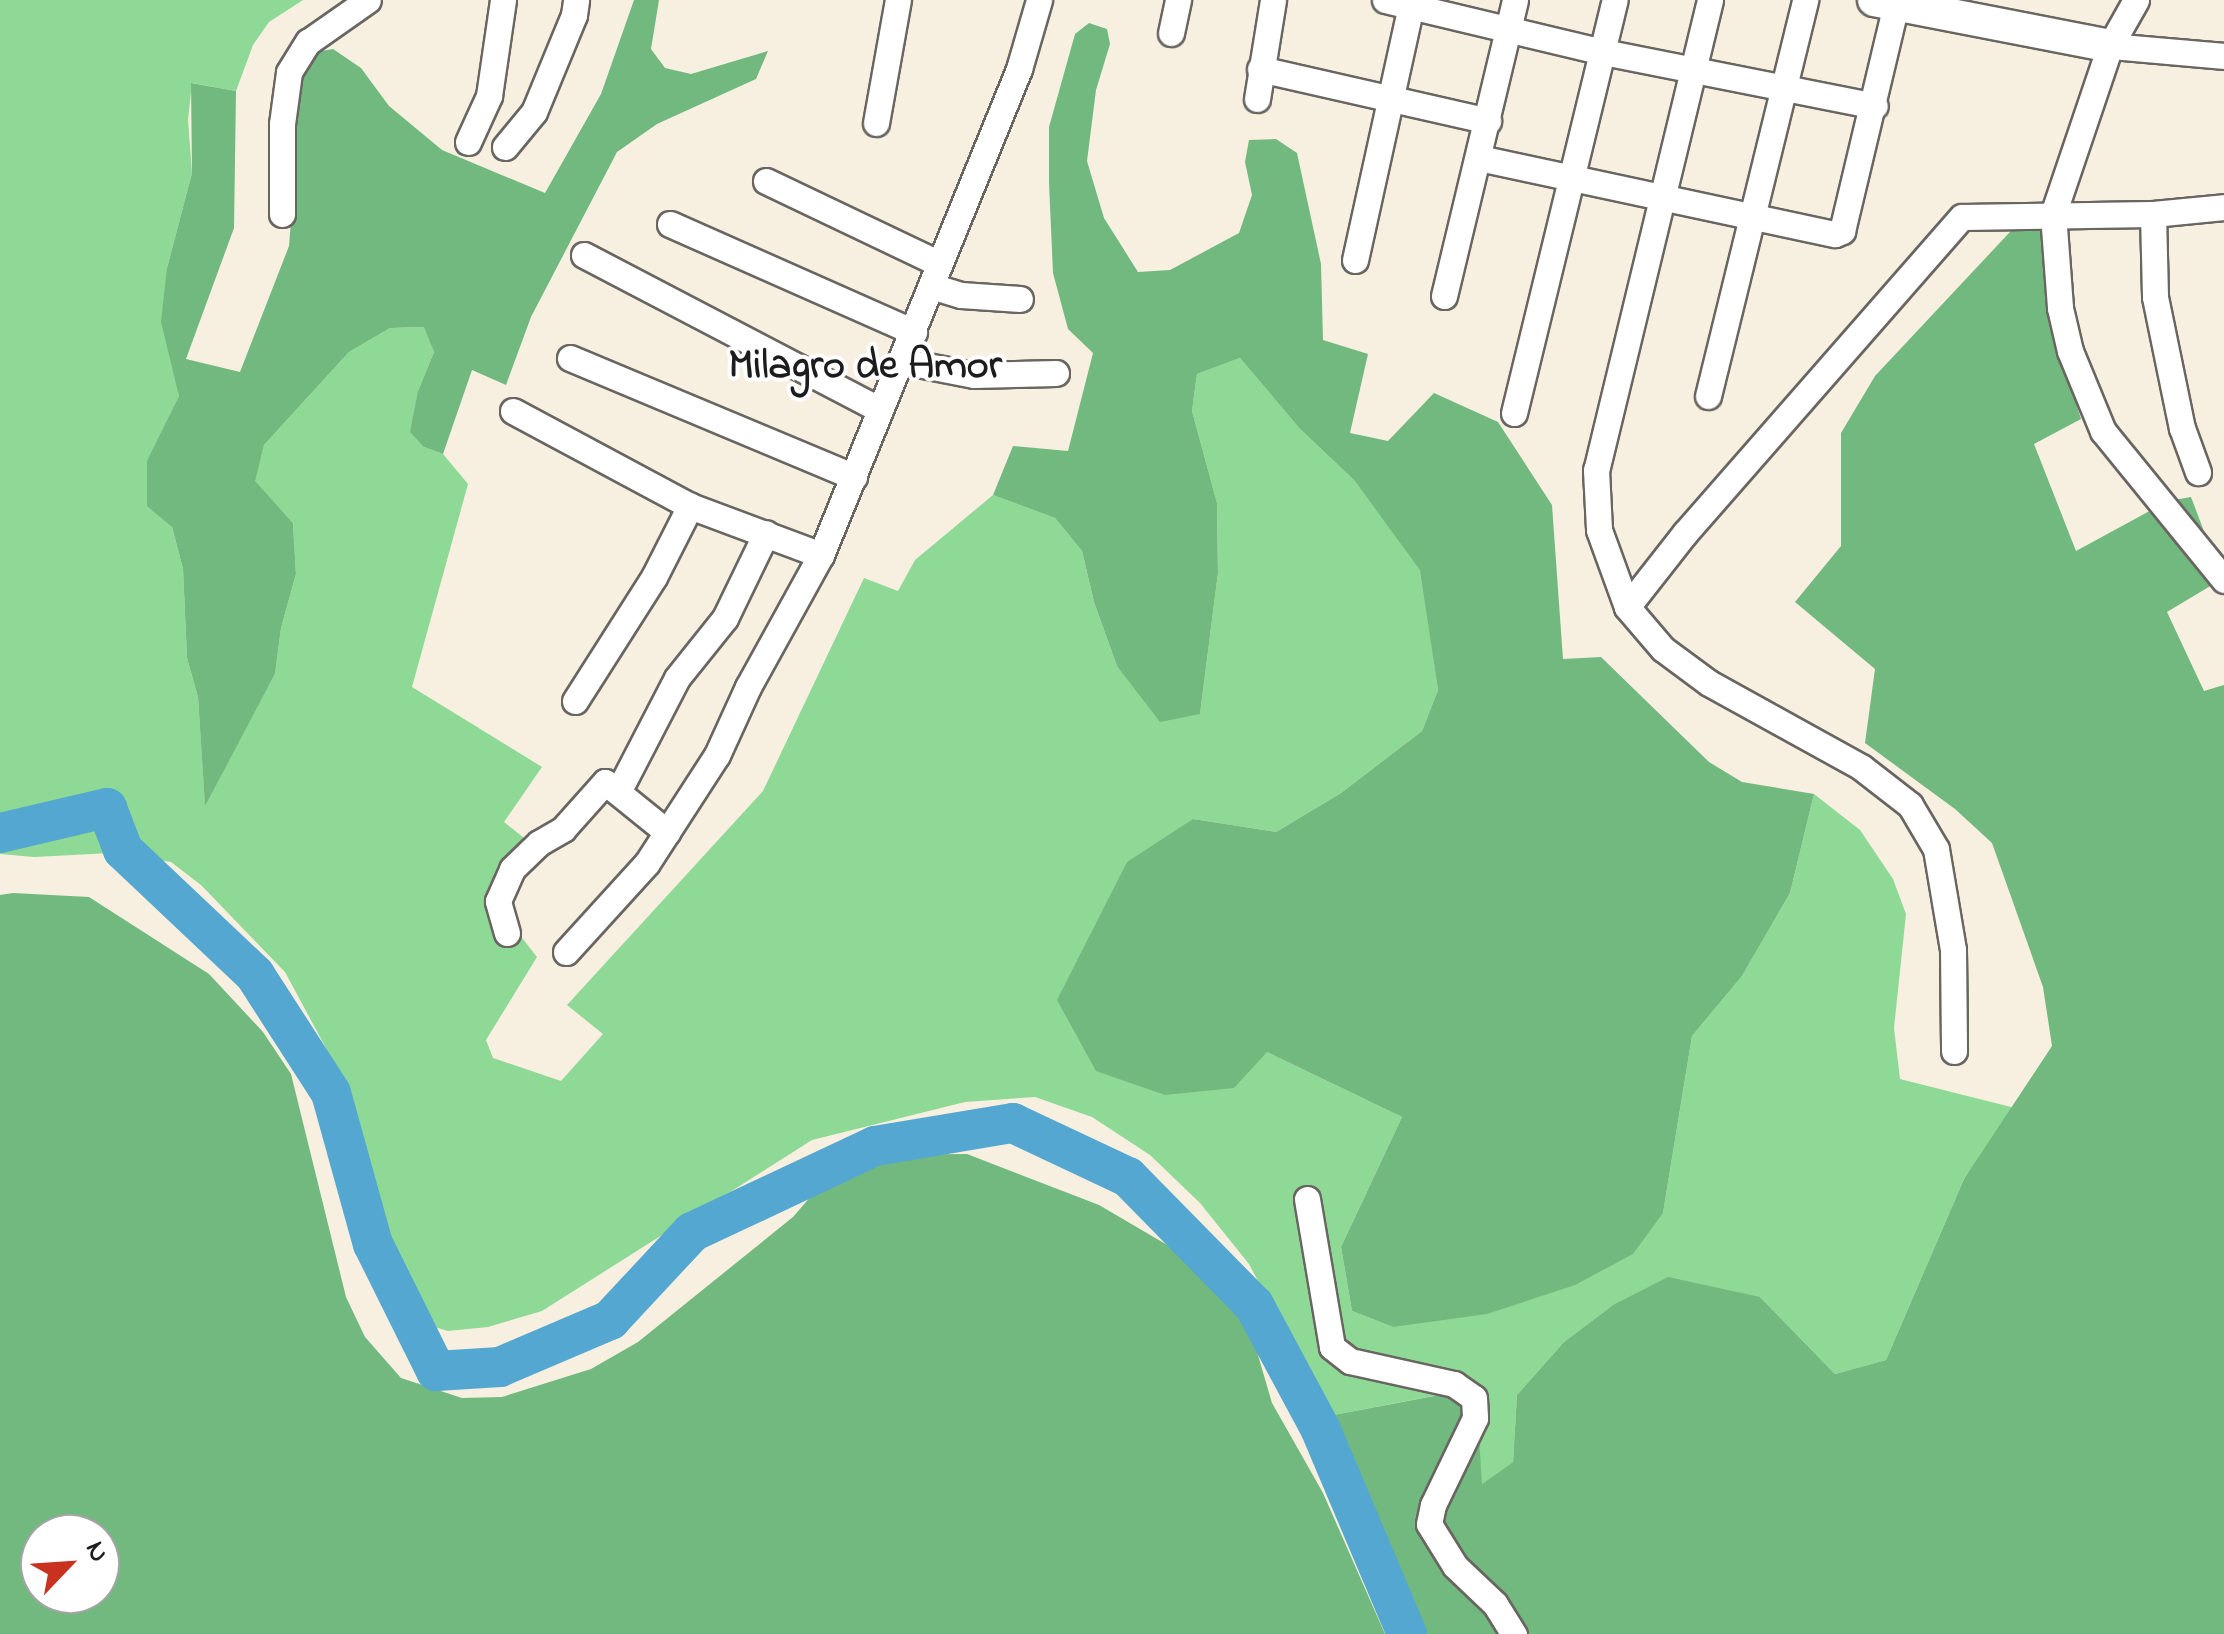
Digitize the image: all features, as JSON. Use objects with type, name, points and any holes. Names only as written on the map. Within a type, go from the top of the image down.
[{"type":"street","points":[[282,214],[282,124],[289,72],[308,42],[368,0]]},
{"type":"street","points":[[468,142],[490,96],[503,0]]},
{"type":"street","points":[[505,147],[534,112],[574,15],[576,0]]},
{"type":"street","points":[[876,123],[898,0]]},
{"type":"street","points":[[566,952],[647,863],[717,756],[748,687],[820,556],[1019,69],[1039,0]]},
{"type":"street","points":[[1171,33],[1178,0]]},
{"type":"street","points":[[1257,98],[1272,0]]},
{"type":"street","points":[[1385,0],[1412,3],[1602,52],[1874,106]]},
{"type":"street","points":[[1444,296],[1515,0]]},
{"type":"street","points":[[1514,414],[1615,0]]},
{"type":"street","points":[[1710,0],[1596,470],[1599,530],[1627,607],[1663,649],[1709,683],[1862,767],[1910,805],[1936,850],[1939,866],[1953,950],[1954,1051]]},
{"type":"street","points":[[1708,396],[1805,0]]},
{"type":"street","points":[[2136,0],[2110,46],[2053,214],[2060,308],[2070,351],[2103,431],[2224,580]]},
{"type":"street","points":[[1479,158],[1835,234],[1842,231],[1874,106],[1884,2],[2110,46],[2224,56]]},
{"type":"street","points":[[1356,260],[1412,3]]},
{"type":"street","points":[[1260,69],[1390,102],[1488,121]]},
{"type":"street","points":[[766,180],[934,275],[961,295],[1020,299]]},
{"type":"street","points":[[1627,607],[1685,533],[1962,217],[2153,214],[2224,207]]},
{"type":"street","points":[[2153,214],[2155,297],[2182,428],[2198,472]]},
{"type":"street","points":[[670,224],[914,332]]},
{"type":"street","points":[[584,255],[880,410]]},
{"type":"street","points":[[570,358],[854,478]]},
{"type":"street","points":[[902,361],[974,376],[1056,373]]},
{"type":"street","points":[[513,410],[690,506],[820,556]]},
{"type":"street","points":[[575,701],[654,578],[690,506]]},
{"type":"street","points":[[618,792],[677,678],[725,618],[766,533]]},
{"type":"street","points":[[507,934],[498,901],[512,868],[538,843],[563,829],[605,782],[667,832]]},
{"type":"street","points":[[1307,1198],[1332,1347],[1350,1360],[1454,1384],[1474,1398],[1476,1418],[1434,1504],[1429,1524],[1454,1566],[1495,1604],[1514,1634]]},
{"type":"green space","points":[[0,0],[303,0],[269,22],[253,45],[236,91],[192,83],[188,120],[192,173],[167,268],[179,396],[164,428],[172,527],[183,569],[187,658],[198,697],[205,803],[275,674],[281,628],[296,574],[293,523],[254,481],[264,445],[349,352],[390,328],[425,327],[434,352],[418,391],[424,447],[443,454],[468,484],[412,687],[542,767],[504,822],[533,845],[493,901],[537,957],[486,1040],[493,1058],[561,1081],[603,1034],[567,1005],[763,791],[864,578],[898,591],[915,560],[993,495],[1055,518],[1082,551],[1094,602],[1117,666],[1200,714],[1218,573],[1217,503],[1192,411],[1197,374],[1240,358],[1300,429],[1354,480],[1421,570],[1438,690],[1422,731],[1341,793],[1276,832],[1193,819],[1267,1052],[1402,1117],[1341,1247],[1352,1311],[1393,1327],[1663,1213],[1692,1036],[1742,976],[1790,893],[1814,794],[1860,830],[1893,879],[1906,914],[1894,1028],[1900,1079],[2015,1108],[1964,1179],[1886,1360],[1835,1374],[1760,1297],[1613,1305],[1564,1342],[1517,1395],[1513,1462],[1481,1485],[1477,1406],[1438,1395],[1318,1418],[1276,1315],[1249,1264],[1200,1203],[1150,1155],[1092,1117],[1035,1097],[965,1102],[812,1140],[542,1311],[488,1327],[448,1331],[415,1321],[354,1155],[327,1050],[285,972],[201,885],[171,862],[111,853],[34,857],[0,854]]},
{"type":"green space","points":[[634,0],[659,0],[651,49],[665,68],[691,74],[768,51],[756,79],[657,124],[617,152],[531,317],[506,385],[472,370],[443,454],[424,447],[410,432],[418,391],[434,352],[424,327],[390,328],[349,352],[264,445],[255,481],[293,523],[296,574],[281,628],[275,674],[205,806],[198,697],[187,658],[183,569],[172,527],[147,506],[147,461],[179,396],[161,322],[167,268],[192,173],[191,83],[236,91],[234,228],[186,359],[240,372],[289,246],[292,208],[287,149],[296,80],[310,53],[333,49],[361,68],[389,106],[442,150],[545,193],[601,94]]},
{"type":"green space","points":[[1089,23],[1107,29],[1110,44],[1096,90],[1087,161],[1104,218],[1138,272],[1170,270],[1239,233],[1252,195],[1245,162],[1249,140],[1276,139],[1297,153],[1321,264],[1323,340],[1368,354],[1350,433],[1388,441],[1434,393],[1498,422],[1552,505],[1563,659],[1601,657],[1709,762],[1742,782],[1814,794],[1790,893],[1742,976],[1692,1036],[1663,1213],[1633,1254],[1575,1285],[1487,1314],[1393,1327],[1352,1311],[1341,1247],[1402,1117],[1267,1052],[1234,1088],[1165,1095],[1096,1071],[1057,1000],[1127,862],[1193,819],[1276,832],[1341,793],[1422,731],[1438,690],[1420,570],[1354,480],[1300,429],[1240,358],[1197,374],[1192,411],[1217,503],[1218,573],[1200,714],[1160,722],[1117,666],[1094,602],[1082,551],[1055,518],[993,495],[1013,446],[1068,451],[1093,353],[1068,329],[1053,273],[1049,183],[1049,127],[1075,34]]},
{"type":"green space","points":[[2024,217],[2051,223],[2047,312],[2081,419],[2034,444],[2076,551],[2168,501],[2191,497],[2222,579],[2167,612],[2204,691],[2224,685],[2224,1634],[1415,1634],[1387,1557],[1318,1418],[1439,1395],[1477,1406],[1482,1484],[1513,1462],[1517,1395],[1564,1342],[1613,1305],[1668,1277],[1760,1297],[1835,1374],[1886,1360],[1964,1179],[2052,1046],[2043,987],[1992,843],[1955,809],[1865,743],[1875,669],[1795,602],[1841,546],[1841,433],[1875,376]]},
{"type":"green space","points":[[13,893],[89,897],[209,974],[263,1032],[291,1074],[346,1297],[365,1337],[401,1378],[462,1398],[502,1397],[591,1369],[638,1342],[793,1217],[825,1180],[859,1155],[967,1154],[1099,1205],[1186,1256],[1220,1283],[1255,1345],[1272,1403],[1323,1493],[1385,1634],[0,1634],[0,895]]},
{"type":"waterway","points":[[0,833],[107,808],[123,850],[255,975],[331,1093],[373,1244],[436,1371],[500,1367],[610,1320],[692,1232],[875,1146],[1013,1123],[1128,1177],[1254,1305],[1320,1428],[1407,1634]]},
{"type":"district","name":"Milagro de Amor","points":[[865,367]]}]
